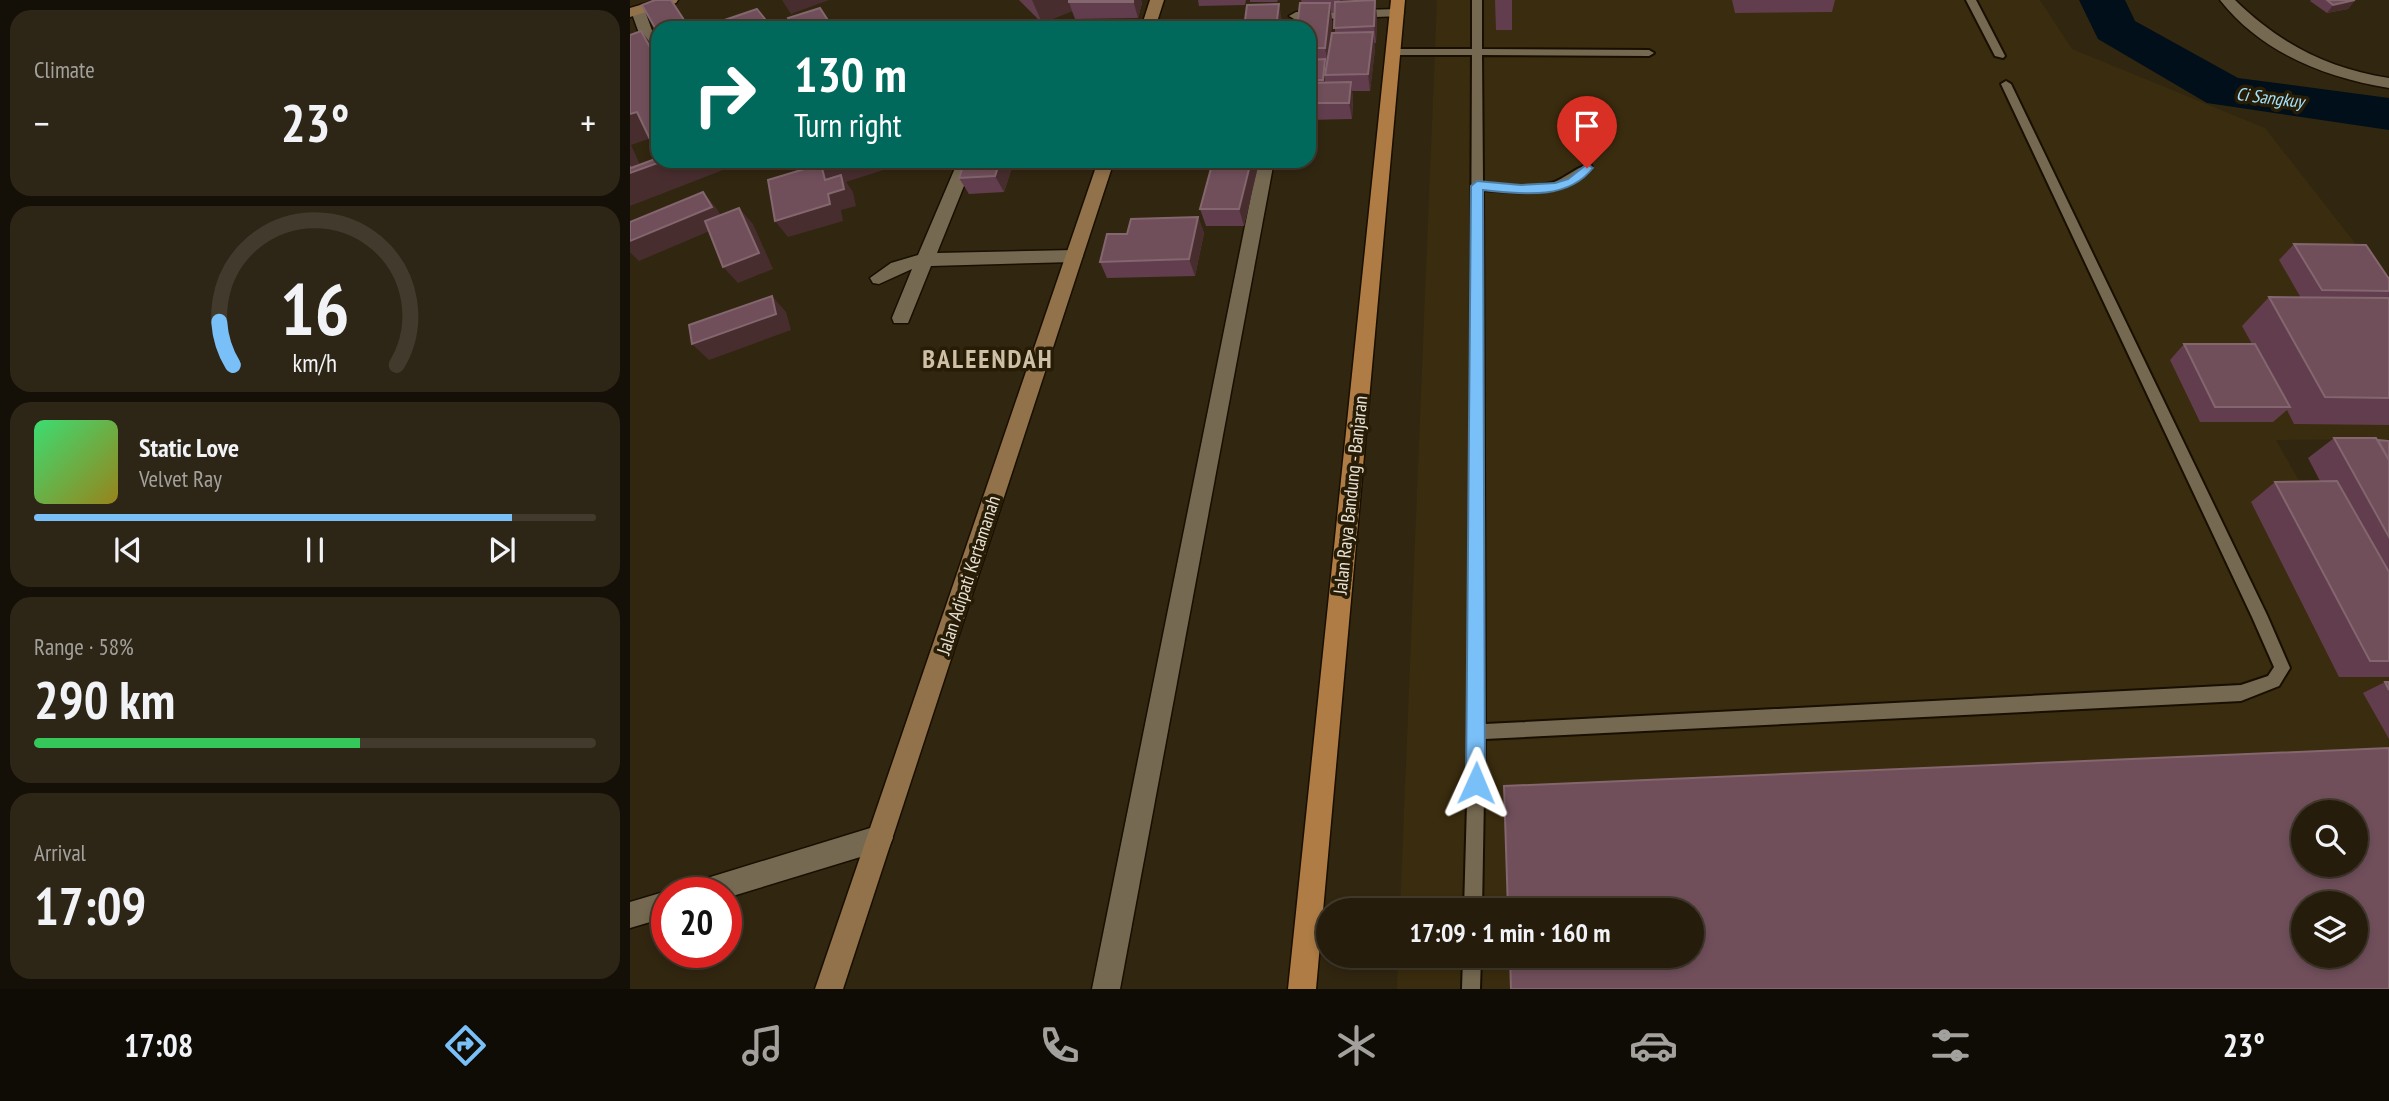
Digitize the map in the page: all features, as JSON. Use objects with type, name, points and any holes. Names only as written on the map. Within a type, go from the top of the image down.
[{"type":"main road","points":[[634,12],[671,0]]},
{"type":"main road","points":[[1150,21],[1157,0]]},
{"type":"main road","name":"Jalan Raya Bandung - Banjaran","points":[[1302,989],[1398,6]]},
{"type":"main road","name":"Jalan Adipati Kertamanah","points":[[829,989],[1104,168]]},
{"type":"street","points":[[1295,21],[1300,0]]},
{"type":"street","points":[[2227,0],[2275,41],[2317,67],[2342,76],[2389,83]]},
{"type":"street","points":[[1301,21],[1398,6]]},
{"type":"street","points":[[630,52],[642,44],[647,36],[634,12]]},
{"type":"street","points":[[901,318],[963,168]]},
{"type":"street","points":[[1107,989],[1265,168]]},
{"type":"street","points":[[879,278],[897,267],[924,260],[1074,256]]},
{"type":"street","points":[[742,880],[880,838]]},
{"type":"street","points":[[630,915],[651,909]]},
{"type":"lane","points":[[1473,898],[1477,732],[1477,0]]},
{"type":"lane","points":[[1972,0],[2000,56]]},
{"type":"lane","points":[[1394,52],[1649,54]]},
{"type":"lane","points":[[1477,732],[2241,693],[2273,681],[2282,668],[2259,615],[2006,83]]},
{"type":"lane","points":[[1477,186],[1521,189],[1556,187],[1572,182],[1587,168]]},
{"type":"lane","points":[[1471,989],[1472,968]]},
{"type":"shaded area","points":[[1437,0],[2040,0],[2072,49],[2265,128],[2373,266],[2389,276],[2389,439],[2276,440],[2389,639],[2389,989],[1397,989],[1398,968],[1704,968],[1704,898],[1400,898]]},
{"type":"building","points":[[655,0],[671,0],[685,21],[651,21],[642,5]]},
{"type":"building","points":[[1133,0],[1133,2],[1069,2]]},
{"type":"building","points":[[1375,0],[1374,26],[1334,28],[1335,2]]},
{"type":"building","points":[[2327,0],[2355,0],[2333,5]]},
{"type":"building","points":[[1300,3],[1330,3],[1325,48],[1316,48],[1316,21],[1298,21]]},
{"type":"building","points":[[1279,4],[1277,21],[1245,21],[1247,5]]},
{"type":"building","points":[[820,8],[828,21],[790,21],[788,18]]},
{"type":"building","points":[[757,9],[765,19],[760,21],[722,21]]},
{"type":"building","points":[[641,31],[651,49],[651,141],[637,112],[630,114],[630,35]]},
{"type":"building","points":[[1373,32],[1368,74],[1325,75],[1332,33]]},
{"type":"building","points":[[1325,59],[1323,80],[1316,80],[1316,60]]},
{"type":"building","points":[[1351,82],[1349,103],[1316,103],[1316,83]]},
{"type":"building","points":[[651,161],[651,165],[630,173],[631,168]]},
{"type":"building","points":[[808,168],[822,168],[825,180],[841,175],[844,189],[828,194],[830,204],[775,221],[768,180]]},
{"type":"building","points":[[963,168],[998,168],[995,176],[959,178]]},
{"type":"building","points":[[1211,168],[1249,168],[1239,209],[1200,209]]},
{"type":"building","points":[[703,192],[712,207],[630,241],[630,222]]},
{"type":"building","points":[[739,208],[759,253],[723,267],[705,221]]},
{"type":"building","points":[[1198,217],[1189,259],[1100,262],[1107,234],[1127,234],[1131,219]]},
{"type":"building","points":[[2294,244],[2366,245],[2389,279],[2389,291],[2322,290]]},
{"type":"building","points":[[772,296],[776,314],[692,344],[689,325]]},
{"type":"building","points":[[2269,297],[2389,298],[2389,398],[2325,397]]},
{"type":"building","points":[[2184,344],[2255,344],[2290,407],[2215,407]]},
{"type":"building","points":[[2334,438],[2376,438],[2389,460],[2389,537]]},
{"type":"building","points":[[2378,440],[2389,441],[2389,460]]},
{"type":"building","points":[[2337,481],[2389,572],[2389,661],[2370,661],[2275,482]]},
{"type":"building","points":[[2389,748],[2389,989],[1511,989],[1510,968],[1704,968],[1704,898],[1508,898],[1504,786]]},
{"type":"waterway","name":"Ci Sangkuy","points":[[2102,0],[2115,29],[2225,92],[2389,114]]},
{"type":"district","name":"BALEENDAH","points":[[988,359]]},
{"type":"route","points":[[1476,783],[1477,186],[1521,189],[1556,187],[1572,182],[1587,168]]}]
